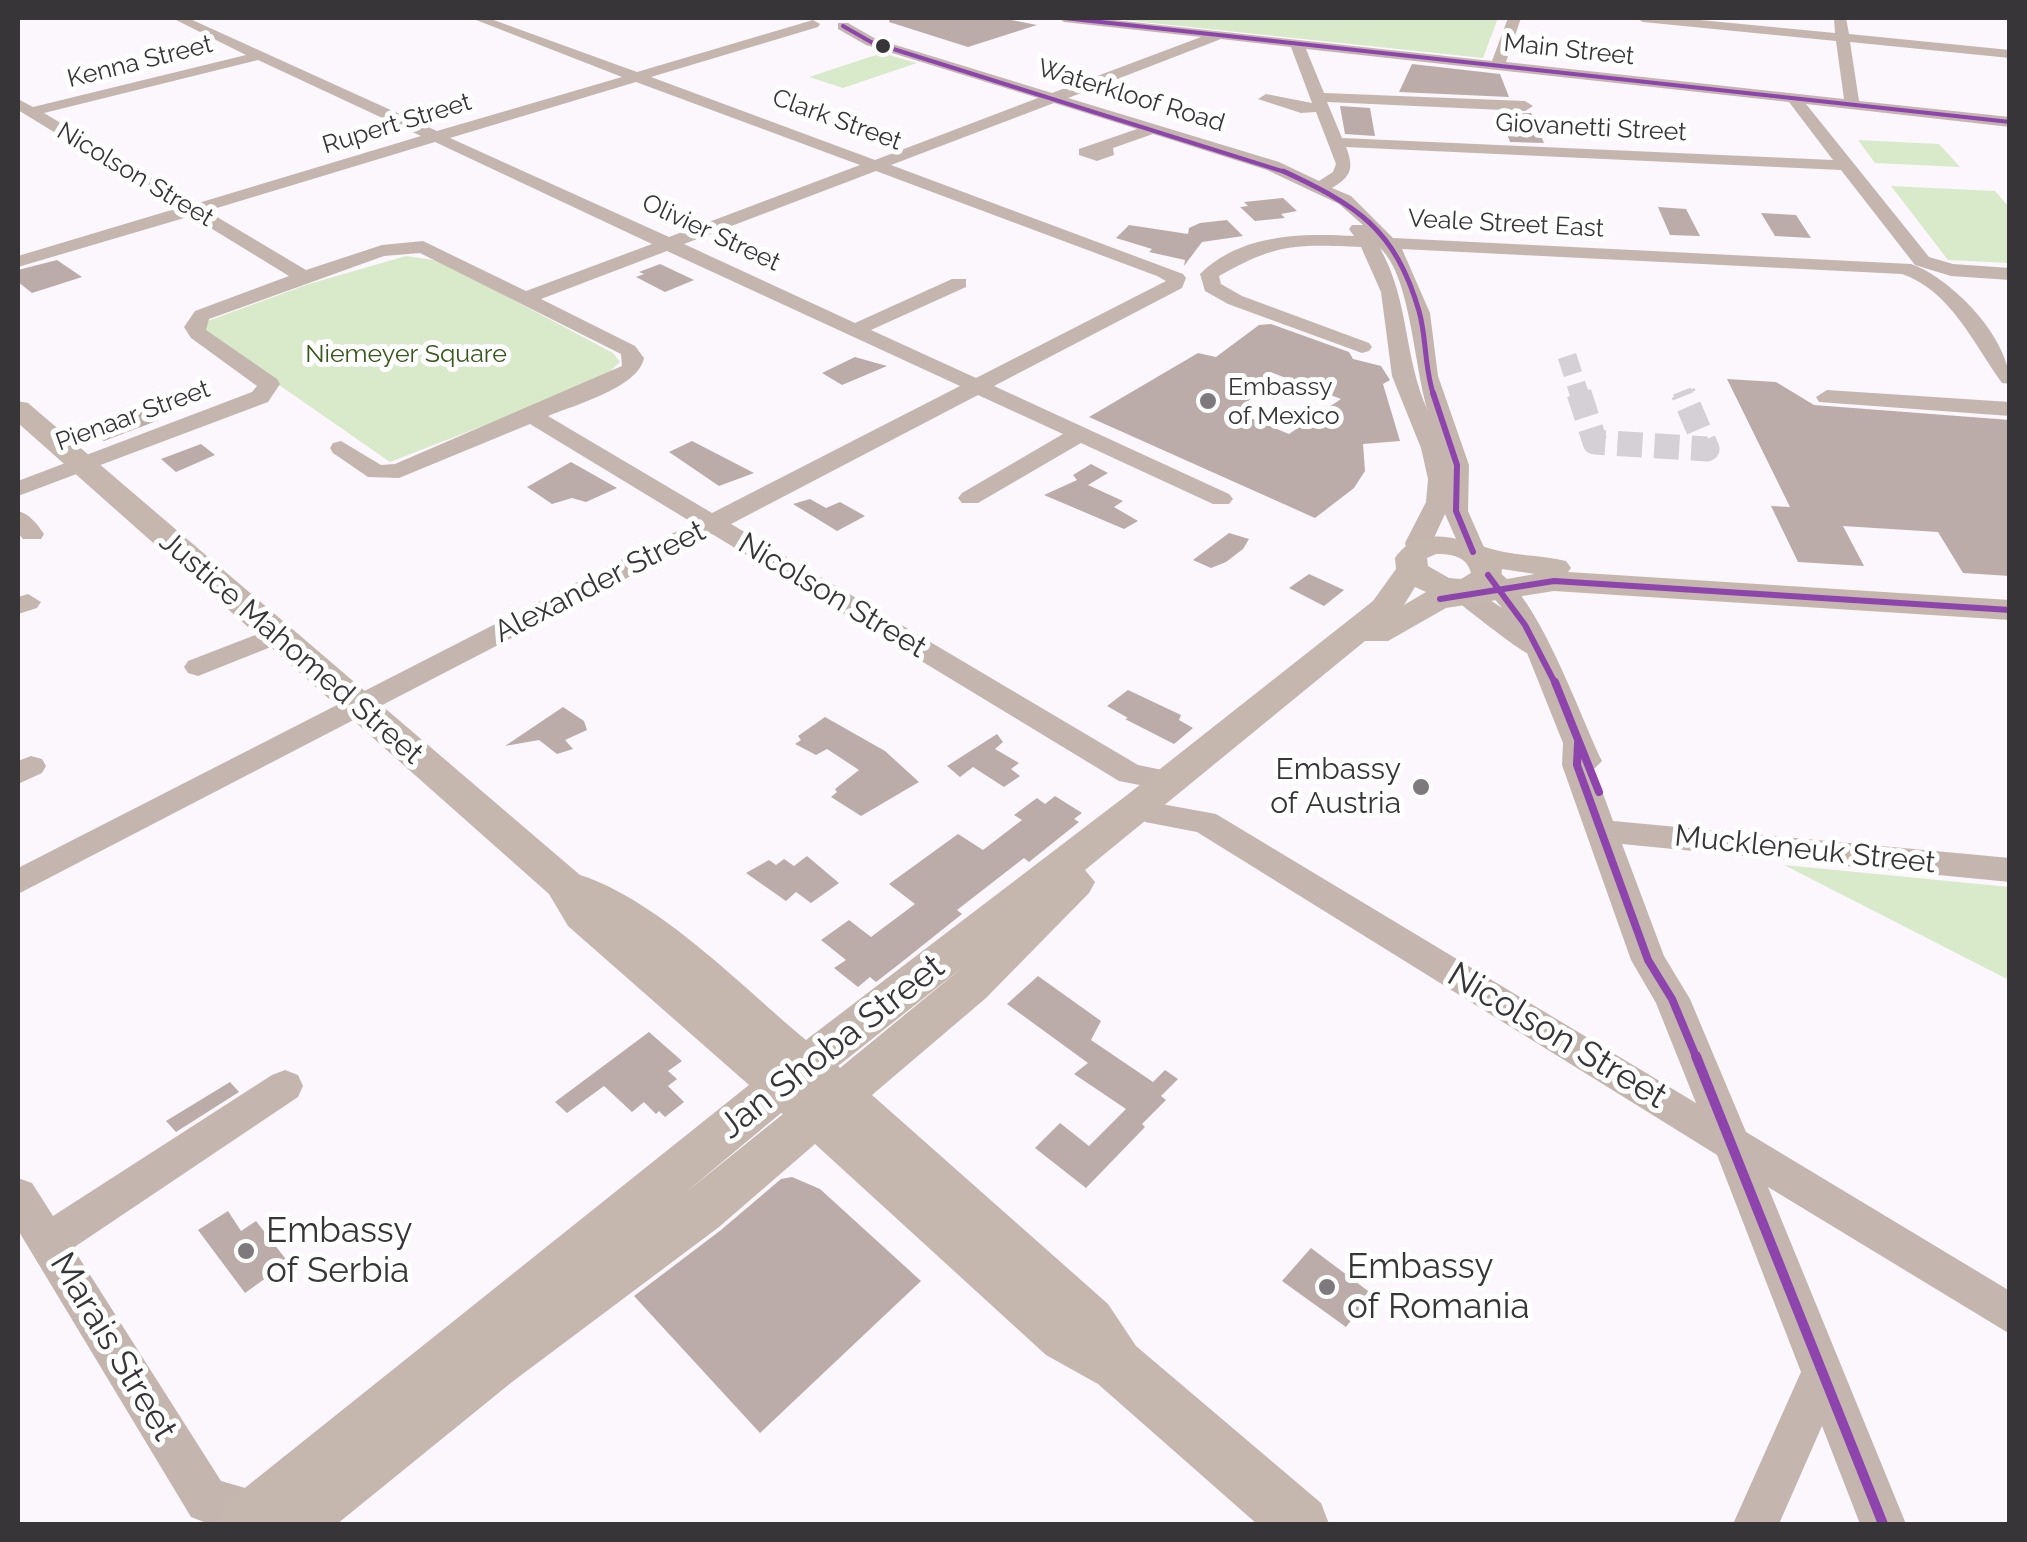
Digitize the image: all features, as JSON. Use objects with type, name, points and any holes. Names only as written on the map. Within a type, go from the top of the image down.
[{"type":"main road","name":"Justice Mahomed Street","points":[[18,409],[566,886],[583,915],[809,1092],[1065,1337],[1117,1365],[1300,1524]]},
{"type":"main road","points":[[1415,559],[1426,581],[1627,575],[2010,598]]},
{"type":"main road","name":"Jan Shoba Street","points":[[241,1517],[493,1363],[650,1251],[809,1092],[971,986],[1165,798],[1384,608],[1415,559]]},
{"type":"main road","points":[[1472,580],[1522,576],[1583,582]]},
{"type":"main road","points":[[1472,580],[1583,582],[2010,610]]},
{"type":"main road","name":"Jan Shoba Street","points":[[1165,798],[1373,636],[1472,580]]},
{"type":"main road","points":[[1524,616],[1524,592],[1540,580]]},
{"type":"main road","points":[[241,1517],[559,1268],[601,1254],[809,1092]]},
{"type":"street","name":"Olivier Street","points":[[178,18],[1221,499]]},
{"type":"street","name":"Clark Street","points":[[477,18],[1176,278]]},
{"type":"street","name":"Main Street","points":[[1064,18],[2010,122]]},
{"type":"street","points":[[1498,65],[1515,18]]},
{"type":"street","points":[[1644,18],[2010,54]]},
{"type":"street","points":[[1840,18],[1852,105]]},
{"type":"street","points":[[504,25],[527,19]]},
{"type":"street","name":"Rupert Street","points":[[18,262],[792,32],[846,21]]},
{"type":"street","name":"Waterkloof Road","points":[[846,21],[857,36],[955,70]]},
{"type":"street","name":"Waterkloof Road","points":[[819,26],[1323,186],[1358,210],[1379,242]]},
{"type":"street","points":[[528,298],[1220,35]]},
{"type":"street","points":[[1297,44],[1343,161],[1343,171],[1323,186]]},
{"type":"street","name":"Kenna Street","points":[[24,108],[261,56]]},
{"type":"street","points":[[1266,99],[1301,108],[1319,102],[1525,106]]},
{"type":"street","points":[[1794,99],[1922,261],[1951,270],[2010,274]]},
{"type":"street","name":"Nicolson Street","points":[[24,108],[304,277]]},
{"type":"street","points":[[1104,148],[1149,130]]},
{"type":"street","name":"Giovanetti Street","points":[[1334,142],[1845,165]]},
{"type":"street","name":"Waterkloof Road","points":[[1194,144],[1305,188],[1379,242]]},
{"type":"street","name":"Veale Street East","points":[[1362,347],[1235,300],[1212,288],[1208,277],[1218,267],[1267,243],[1308,239],[1870,265],[1924,273],[1941,284],[2010,378]]},
{"type":"street","points":[[1379,242],[1420,314],[1427,376],[1459,475],[1456,511],[1472,580],[1504,621],[1548,666]]},
{"type":"street","points":[[1379,242],[1403,377],[1424,429],[1440,492],[1434,515],[1417,542],[1415,559]]},
{"type":"street","points":[[304,277],[382,251],[424,246],[628,350],[635,360],[621,377],[392,473],[370,469],[341,448]]},
{"type":"street","name":"Pienaar Street","points":[[18,489],[266,393],[270,386],[266,380],[198,334],[194,325],[212,309],[304,277]]},
{"type":"street","name":"Alexander Street","points":[[18,882],[1172,287],[1176,278]]},
{"type":"street","points":[[855,330],[959,283]]},
{"type":"street","points":[[1424,429],[1428,417],[1419,386],[1427,376]]},
{"type":"street","points":[[1827,397],[2010,409]]},
{"type":"street","name":"Nicolson Street","points":[[533,416],[983,686],[2010,1314]]},
{"type":"street","points":[[970,498],[1080,434]]},
{"type":"street","points":[[1472,580],[1524,616],[1548,666],[1578,743],[1576,764],[1608,832],[1648,960],[1672,999],[1883,1524]]},
{"type":"street","points":[[198,667],[276,635]]},
{"type":"street","name":"Muckleneuk Street","points":[[1608,832],[2010,870]]},
{"type":"street","points":[[48,1242],[285,1086]]},
{"type":"street","name":"Marais Street","points":[[18,1194],[241,1517]]},
{"type":"street","points":[[1756,1524],[1822,1374]]},
{"type":"green space","points":[[1104,18],[1498,18],[1483,58]]},
{"type":"green space","points":[[882,53],[917,63],[843,88],[809,77]]},
{"type":"green space","points":[[1858,140],[1939,144],[1960,167],[1875,163]]},
{"type":"green space","points":[[1891,186],[1995,191],[2009,207],[2009,263],[1948,260]]},
{"type":"green space","name":"Niemeyer Square","points":[[406,256],[440,261],[613,353],[620,362],[601,380],[390,462],[194,326],[309,284]]},
{"type":"green space","points":[[1784,865],[2009,887],[2009,980]]},
{"type":"building","points":[[890,18],[1001,18],[1037,25],[968,47],[889,22]]},
{"type":"building","points":[[1412,64],[1500,74],[1509,97],[1399,92]]},
{"type":"building","points":[[1340,106],[1370,108],[1375,136],[1345,134]]},
{"type":"building","points":[[1531,113],[1544,143],[1510,142],[1500,114]]},
{"type":"building","points":[[1283,198],[1297,211],[1281,214],[1285,218],[1255,221],[1240,207],[1248,206],[1244,202]]},
{"type":"building","points":[[1658,207],[1686,209],[1700,236],[1670,235]]},
{"type":"building","points":[[1761,213],[1796,215],[1811,238],[1775,236]]},
{"type":"building","points":[[1227,220],[1243,236],[1202,242],[1184,266],[1185,260],[1149,252],[1152,249],[1116,238],[1129,225],[1188,234],[1189,228],[1200,223]]},
{"type":"building","points":[[57,260],[82,277],[32,293],[18,282],[18,270]]},
{"type":"building","points":[[660,264],[694,280],[665,292],[636,277]]},
{"type":"building","points":[[1271,324],[1349,352],[1353,359],[1381,366],[1390,380],[1383,384],[1400,441],[1363,444],[1365,471],[1354,488],[1315,518],[1089,417],[1198,353],[1216,357],[1259,325]],"holes":[[[1273,373],[1341,399],[1289,434],[1238,413]]]},
{"type":"building","points":[[855,357],[887,366],[842,385],[822,373]]},
{"type":"building","points":[[1727,379],[1776,382],[1814,405],[2010,420],[2010,576],[1963,573],[1938,532],[1843,526],[1864,566],[1798,562],[1771,506],[1790,507]]},
{"type":"building","points":[[141,406],[159,420],[104,441],[86,427]]},
{"type":"building","points":[[692,441],[754,473],[719,486],[669,452]]},
{"type":"building","points":[[201,444],[215,455],[176,472],[161,459]]},
{"type":"building","points":[[571,462],[617,488],[586,502],[572,498],[552,504],[527,487]]},
{"type":"building","points":[[1091,464],[1108,473],[1088,485],[1123,501],[1114,507],[1138,521],[1124,529],[1044,495],[1077,480],[1073,475]]},
{"type":"building","points":[[810,499],[826,508],[840,502],[865,516],[837,531],[793,504]]},
{"type":"building","points":[[1229,533],[1249,539],[1226,562],[1211,568],[1193,560]]},
{"type":"building","points":[[1309,574],[1344,590],[1324,606],[1289,588]]},
{"type":"building","points":[[1128,690],[1181,715],[1179,720],[1193,728],[1174,744],[1125,719],[1128,718],[1107,706]]},
{"type":"building","points":[[563,707],[584,721],[587,730],[565,740],[573,749],[557,754],[539,740],[505,746]]},
{"type":"building","points":[[825,717],[885,751],[919,782],[861,816],[831,797],[859,770],[827,749],[816,755],[795,744],[801,740],[798,736]]},
{"type":"building","points":[[997,734],[1003,742],[995,749],[1019,763],[1011,769],[1020,776],[1004,787],[973,767],[960,777],[947,766]]},
{"type":"building","points":[[1055,796],[1082,813],[1074,819],[1079,822],[1029,862],[1024,858],[957,910],[962,914],[898,965],[876,982],[870,977],[858,987],[834,968],[846,960],[821,940],[849,920],[871,937],[915,904],[889,884],[958,834],[983,850],[1022,820],[1014,815],[1037,798],[1045,804]]},
{"type":"building","points":[[807,856],[839,883],[811,903],[796,892],[786,901],[746,873],[769,860],[776,865],[784,859],[794,866]]},
{"type":"building","points":[[1038,976],[1101,1021],[1091,1040],[1153,1082],[1165,1070],[1178,1079],[1161,1096],[1166,1100],[1142,1124],[1145,1127],[1086,1188],[1035,1148],[1060,1123],[1089,1146],[1126,1109],[1074,1074],[1088,1063],[1007,1004]]},
{"type":"building","points":[[649,1032],[682,1061],[668,1071],[677,1079],[668,1086],[684,1102],[665,1117],[644,1102],[632,1112],[604,1086],[567,1113],[555,1102]]},
{"type":"building","points":[[230,1082],[239,1092],[176,1132],[166,1121]]},
{"type":"building","points":[[792,1177],[820,1189],[921,1281],[760,1433],[634,1296],[781,1179]]},
{"type":"building","name":"Embassy of Serbia","points":[[228,1211],[241,1231],[256,1221],[288,1262],[245,1293],[198,1230]]},
{"type":"building","name":"Embassy of Romania","points":[[1311,1248],[1372,1294],[1346,1327],[1282,1281]]},
{"type":"tunnel","points":[[1567,356],[1580,396]]},
{"type":"tunnel","points":[[1682,391],[1684,396]]},
{"type":"tunnel","points":[[1579,393],[1595,442],[1707,449],[1683,393]]},
{"type":"transit line","points":[[1064,18],[2010,122]]},
{"type":"transit line","points":[[843,26],[871,42],[1273,166],[1345,200],[1375,226],[1398,257],[1420,313],[1427,376],[1457,465],[1456,511],[1473,552]]},
{"type":"transit line","points":[[1488,575],[1540,651],[1599,792]]},
{"type":"transit line","points":[[1440,599],[1554,581],[2010,610]]},
{"type":"transit line","points":[[1578,743],[1577,765],[1648,960],[1672,999],[1698,1060],[1883,1524]]},
{"type":"place","name":"Embassy of Mexico","points":[[1208,401]]},
{"type":"place","name":"Embassy of Austria","points":[[1421,787]]},
{"type":"place","name":"Embassy of Serbia","points":[[246,1251]]},
{"type":"place","name":"Embassy of Romania","points":[[1327,1287]]}]
